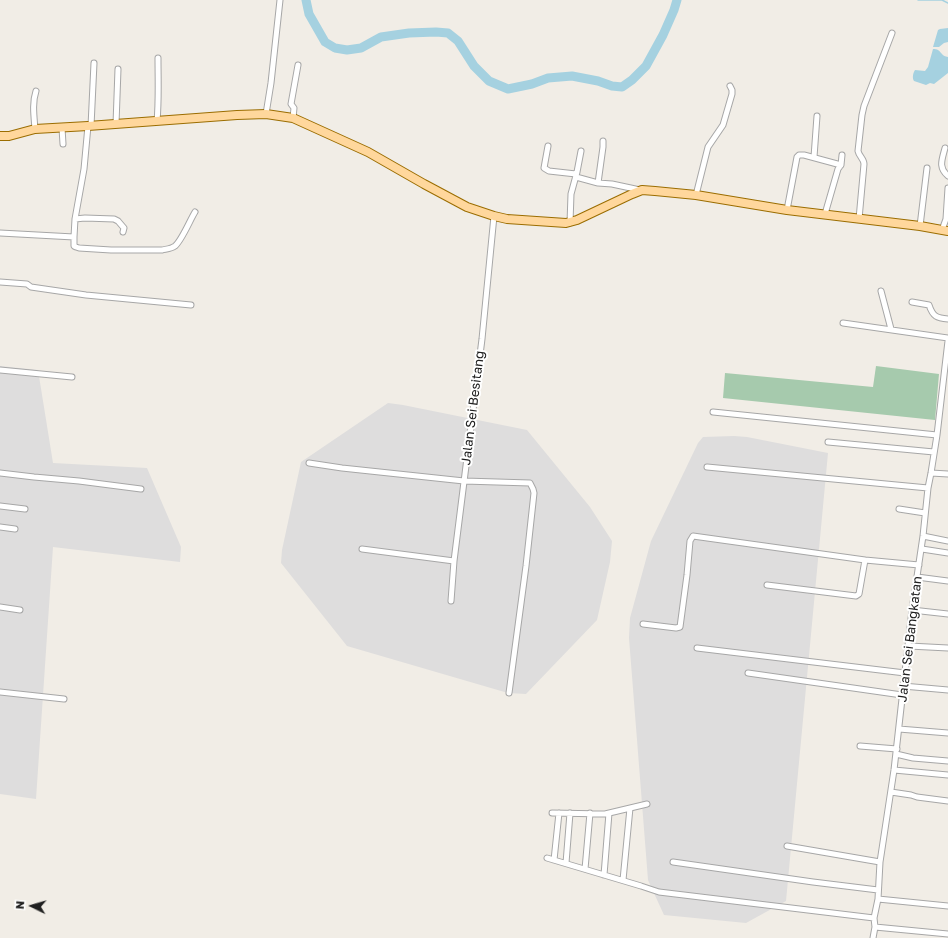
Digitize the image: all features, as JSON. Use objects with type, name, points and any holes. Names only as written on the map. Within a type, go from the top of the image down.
[{"type":"main road","points":[[0,136],[9,136],[36,129],[266,114],[293,118],[368,152],[467,207],[494,216],[524,221],[566,224],[578,220],[642,190],[696,195],[787,210],[920,226],[945,231]]},
{"type":"street","points":[[266,114],[280,0]]},
{"type":"street","points":[[859,219],[864,164],[864,160],[859,155],[858,151],[862,115],[864,106],[892,33]]},
{"type":"street","points":[[157,121],[159,101],[157,85],[158,58]]},
{"type":"street","points":[[94,63],[89,126],[84,169],[75,220],[74,246],[79,248],[111,250],[162,250],[175,246],[195,212]]},
{"type":"street","points":[[293,118],[294,108],[291,104],[298,65]]},
{"type":"street","points":[[116,124],[118,69]]},
{"type":"street","points":[[696,195],[708,147],[723,125],[732,94],[730,86]]},
{"type":"street","points":[[36,91],[33,107],[36,129]]},
{"type":"street","points":[[814,157],[817,116]]},
{"type":"street","points":[[62,128],[63,144]]},
{"type":"street","points":[[598,183],[603,141]]},
{"type":"street","points":[[548,146],[544,168],[549,171],[576,175],[598,183],[612,184],[642,190]]},
{"type":"street","points":[[945,148],[941,166],[944,173],[948,176]]},
{"type":"street","points":[[570,223],[571,194],[581,151]]},
{"type":"street","points":[[787,210],[796,158],[799,155],[841,164]]},
{"type":"street","points":[[825,214],[838,169],[841,164],[842,155]]},
{"type":"street","points":[[920,226],[926,168]]},
{"type":"street","points":[[945,231],[948,188]]},
{"type":"street","name":"Jalan Sei Besitang","points":[[451,601],[454,561],[482,339],[494,216]]},
{"type":"street","points":[[75,220],[85,218],[114,219],[118,220],[124,228],[123,232]]},
{"type":"street","points":[[0,233],[74,237]]},
{"type":"street","points":[[0,282],[27,284],[31,287],[86,295],[191,306]]},
{"type":"street","points":[[881,291],[891,330]]},
{"type":"street","points":[[912,302],[929,305],[935,316],[948,319]]},
{"type":"street","points":[[843,323],[948,339]]},
{"type":"street","name":"Jalan Sei Bangkatan","points":[[873,938],[875,927],[874,918],[878,899],[880,862],[894,770],[912,610],[922,549],[928,488],[932,473],[948,339]]},
{"type":"street","points":[[0,370],[72,377]]},
{"type":"street","points":[[713,412],[937,434]]},
{"type":"street","points":[[828,442],[934,452]]},
{"type":"street","points":[[309,463],[464,481],[530,483],[534,493],[509,693]]},
{"type":"street","points":[[707,467],[928,488]]},
{"type":"street","points":[[0,473],[141,489]]},
{"type":"street","points":[[932,473],[948,474]]},
{"type":"street","points":[[0,506],[25,509]]},
{"type":"street","points":[[899,509],[925,513]]},
{"type":"street","points":[[0,527],[15,529]]},
{"type":"street","points":[[643,624],[676,628],[680,627],[690,542],[693,536],[865,560],[919,565]]},
{"type":"street","points":[[923,536],[948,542]]},
{"type":"street","points":[[362,549],[454,561]]},
{"type":"street","points":[[922,549],[948,554]]},
{"type":"street","points":[[767,585],[856,596],[859,594],[865,560]]},
{"type":"street","points":[[917,577],[948,581]]},
{"type":"street","points":[[0,607],[20,610]]},
{"type":"street","points":[[912,610],[948,614]]},
{"type":"street","points":[[909,646],[948,648]]},
{"type":"street","points":[[697,648],[905,673]]},
{"type":"street","points":[[748,673],[902,695]]},
{"type":"street","points":[[903,686],[948,690]]},
{"type":"street","points":[[0,692],[64,699]]},
{"type":"street","points":[[899,729],[948,733]]},
{"type":"street","points":[[860,746],[896,752],[913,758],[948,761]]},
{"type":"street","points":[[894,770],[948,775]]},
{"type":"street","points":[[891,792],[948,801]]},
{"type":"street","points":[[552,813],[605,814],[647,804]]},
{"type":"street","points":[[624,880],[630,808]]},
{"type":"street","points":[[604,874],[610,812]]},
{"type":"street","points":[[554,860],[558,813]]},
{"type":"street","points":[[566,863],[570,813]]},
{"type":"street","points":[[585,869],[590,813]]},
{"type":"street","points":[[787,846],[880,862]]},
{"type":"street","points":[[547,858],[624,880],[659,892],[874,918]]},
{"type":"street","points":[[673,862],[878,890]]},
{"type":"street","points":[[878,899],[948,906]]},
{"type":"street","points":[[875,927],[948,934]]},
{"type":"shaded area","points":[[0,366],[38,370],[53,463],[147,468],[181,547],[180,562],[53,547],[36,799],[0,794]]},
{"type":"shaded area","points":[[388,403],[527,430],[590,507],[612,541],[610,562],[597,620],[526,694],[508,693],[347,646],[281,563],[282,550],[301,462]]},
{"type":"shaded area","points":[[703,437],[747,437],[828,453],[786,901],[746,923],[664,915],[648,880],[629,638],[630,618],[651,541],[698,443]]},
{"type":"green space","points":[[876,366],[939,374],[935,420],[723,398],[725,373],[873,387]]},
{"type":"water","points":[[948,28],[948,42],[939,47],[933,47],[938,30]]},
{"type":"water","points":[[933,49],[938,50],[943,55],[948,57],[948,73],[934,84],[930,83],[926,85],[914,81],[913,76],[915,70],[925,71],[928,67]]},
{"type":"waterway","points":[[306,0],[309,14],[325,42],[335,48],[347,50],[361,48],[381,37],[409,33],[448,33],[458,41],[474,66],[489,81],[508,89],[532,84],[548,78],[572,76],[622,87],[632,80],[646,66],[663,35],[677,0]]},
{"type":"waterway","points":[[918,0],[942,0],[948,3]]}]
